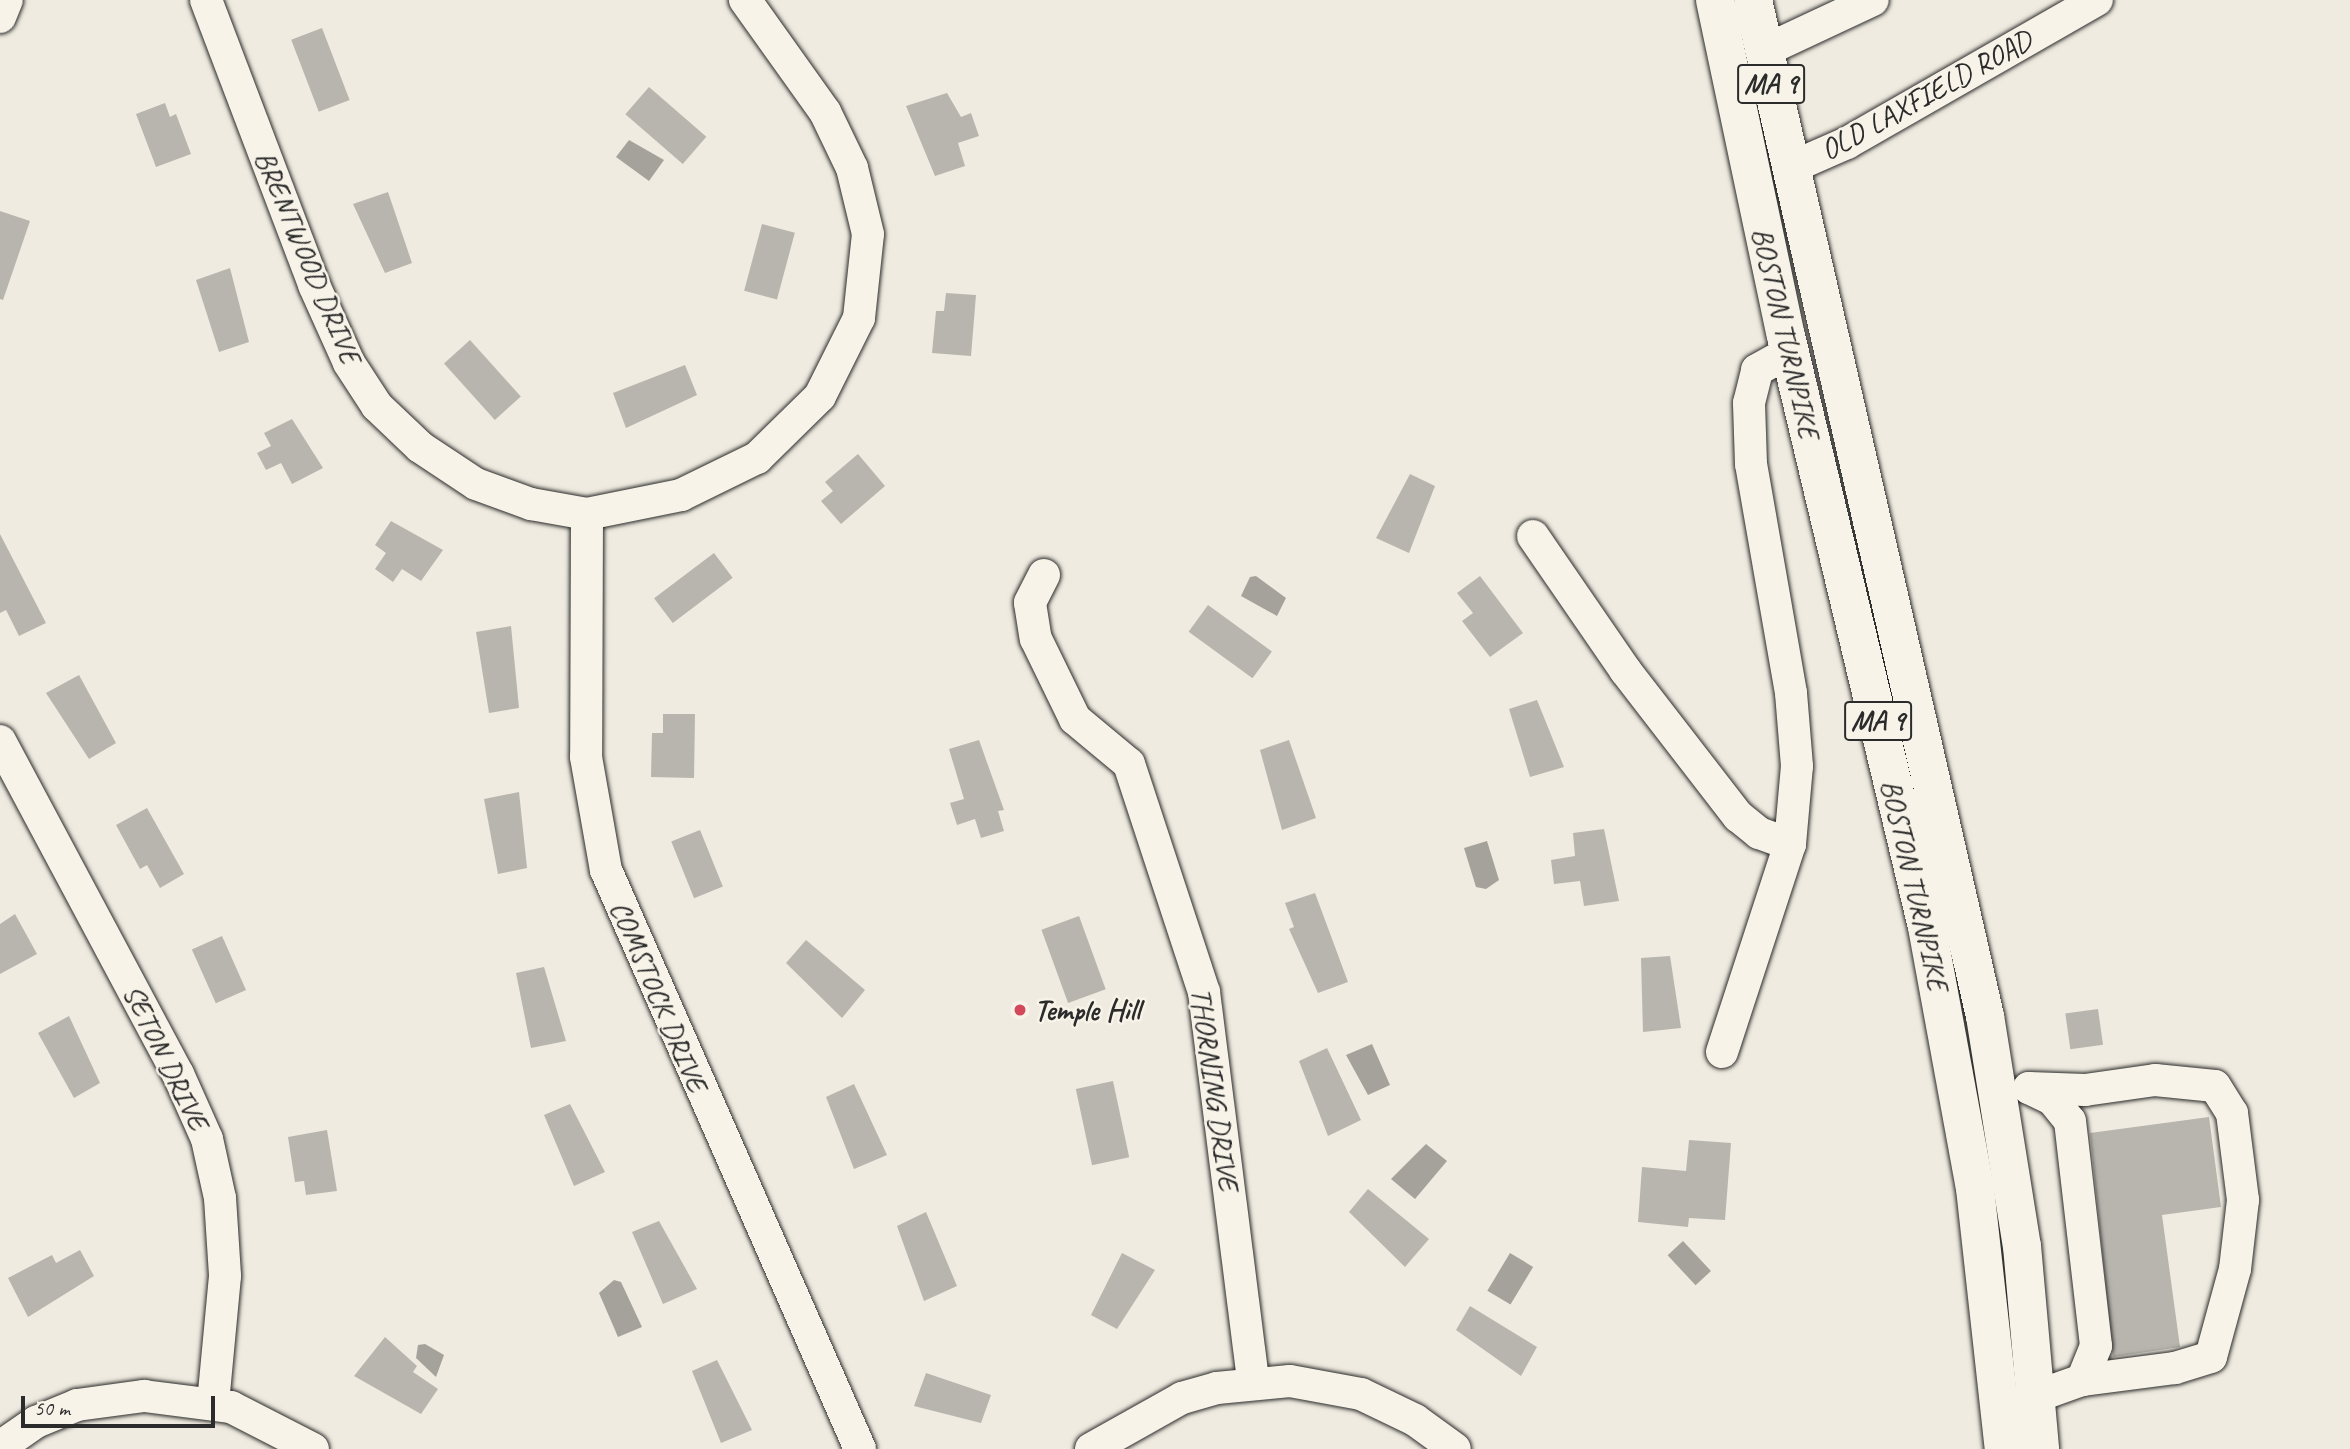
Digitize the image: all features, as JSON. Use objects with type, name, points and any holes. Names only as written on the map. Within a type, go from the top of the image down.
[{"type":"highway","name":"BOSTON TURNPIKE","points":[[1714,0],[1790,352],[1952,1051],[1981,1227],[2004,1449]]},
{"type":"highway","name":"BOSTON TURNPIKE","points":[[1753,0],[1960,899],[2012,1085],[2021,1238],[2040,1449]]},
{"type":"street","points":[[0,17],[6,0]]},
{"type":"street","name":"BRENTWOOD DRIVE","points":[[206,0],[314,285],[349,363],[377,406],[420,447],[476,484],[531,504],[587,514],[681,495],[757,458],[820,396],[859,318],[867,234],[852,168],[825,112],[745,0]]},
{"type":"street","points":[[1764,51],[1873,0]]},
{"type":"street","name":"OLD LAXFIELD ROAD","points":[[1790,167],[1847,143],[2097,0]]},
{"type":"street","points":[[1722,1052],[1790,844],[1797,766],[1791,693],[1751,464],[1749,403],[1757,370],[1790,352]]},
{"type":"street","name":"COMSTOCK DRIVE","points":[[587,514],[586,757],[606,870],[860,1449]]},
{"type":"street","points":[[1533,536],[1625,670],[1738,816],[1759,833],[1790,844]]},
{"type":"street","name":"THORNING DRIVE","points":[[1044,575],[1030,603],[1040,649],[1075,719],[1129,764],[1210,1019],[1253,1382]]},
{"type":"street","name":"SETON DRIVE","points":[[0,741],[178,1074],[207,1139],[220,1198],[225,1264],[213,1402]]},
{"type":"street","points":[[2012,1085],[2085,1090],[2155,1080],[2215,1086],[2232,1113],[2243,1200],[2235,1269],[2211,1357],[2175,1368],[2082,1380],[2036,1395]]},
{"type":"street","points":[[2012,1085],[2052,1099],[2070,1121],[2095,1346],[2082,1380]]},
{"type":"street","points":[[1091,1449],[1182,1398],[1253,1382],[1326,1385],[1361,1394],[1415,1420],[1455,1449]]},
{"type":"street","points":[[0,1447],[36,1422],[77,1405],[144,1396],[213,1402],[272,1425],[313,1449]]},
{"type":"shaded area","points":[[629,140],[664,160],[649,181],[616,157]]},
{"type":"shaded area","points":[[1256,576],[1286,598],[1277,616],[1241,596],[1250,577]]},
{"type":"shaded area","points":[[1487,841],[1499,880],[1486,889],[1476,887],[1464,848]]},
{"type":"shaded area","points":[[1372,1044],[1390,1085],[1368,1095],[1346,1055]]},
{"type":"shaded area","points":[[1426,1144],[1447,1161],[1415,1199],[1391,1179]]},
{"type":"shaded area","points":[[1683,1241],[1711,1271],[1696,1285],[1668,1255]]},
{"type":"shaded area","points":[[1510,1253],[1533,1267],[1510,1305],[1487,1291]]},
{"type":"shaded area","points":[[614,1280],[621,1282],[642,1327],[618,1337],[599,1293]]},
{"type":"shaded area","points":[[425,1344],[444,1355],[436,1377],[416,1358],[418,1345]]},
{"type":"building","points":[[322,28],[350,100],[319,112],[291,40]]},
{"type":"building","points":[[649,87],[706,137],[683,164],[625,114]]},
{"type":"building","points":[[947,93],[961,117],[971,113],[979,136],[958,143],[965,166],[935,176],[906,106]]},
{"type":"building","points":[[165,103],[170,117],[176,114],[191,154],[156,167],[136,114]]},
{"type":"building","points":[[388,192],[412,263],[385,273],[353,204]]},
{"type":"building","points":[[0,211],[30,221],[3,300],[0,299]]},
{"type":"building","points":[[762,224],[795,233],[777,299],[744,291]]},
{"type":"building","points":[[230,268],[249,342],[219,352],[196,280]]},
{"type":"building","points":[[946,293],[976,295],[971,356],[932,353],[936,311],[944,311]]},
{"type":"building","points":[[470,340],[521,396],[495,420],[444,363]]},
{"type":"building","points":[[685,365],[697,395],[626,428],[613,393]]},
{"type":"building","points":[[292,419],[323,468],[292,484],[281,463],[266,470],[257,453],[271,446],[264,433]]},
{"type":"building","points":[[858,454],[885,486],[841,524],[821,501],[833,491],[825,482]]},
{"type":"building","points":[[1410,474],[1435,486],[1409,553],[1376,538]]},
{"type":"building","points":[[391,521],[443,550],[421,581],[402,569],[393,582],[375,569],[386,553],[375,545]]},
{"type":"building","points":[[0,534],[46,623],[19,636],[6,610],[0,613]]},
{"type":"building","points":[[714,553],[733,578],[673,623],[654,598]]},
{"type":"building","points":[[1480,576],[1523,633],[1490,657],[1462,621],[1473,613],[1457,593]]},
{"type":"building","points":[[1208,605],[1272,651],[1253,678],[1189,632]]},
{"type":"building","points":[[511,626],[519,708],[489,713],[476,632]]},
{"type":"building","points":[[79,675],[116,743],[89,759],[46,693]]},
{"type":"building","points":[[1537,700],[1564,767],[1530,777],[1509,709]]},
{"type":"building","points":[[663,714],[695,714],[694,778],[651,777],[652,733],[663,733]]},
{"type":"building","points":[[979,740],[1004,810],[998,811],[1004,831],[981,838],[975,819],[957,825],[950,803],[964,799],[949,749]]},
{"type":"building","points":[[1289,740],[1316,818],[1282,830],[1260,750]]},
{"type":"building","points":[[519,792],[527,868],[498,874],[484,799]]},
{"type":"building","points":[[147,808],[184,874],[160,888],[147,865],[140,869],[116,825]]},
{"type":"building","points":[[1604,829],[1619,901],[1584,906],[1580,881],[1554,884],[1551,860],[1575,856],[1573,833]]},
{"type":"building","points":[[700,830],[723,887],[694,898],[671,842]]},
{"type":"building","points":[[1315,893],[1348,982],[1318,993],[1289,929],[1294,927],[1285,903]]},
{"type":"building","points":[[15,914],[37,954],[0,974],[0,924]]},
{"type":"building","points":[[1079,916],[1106,989],[1068,1003],[1041,930]]},
{"type":"building","points":[[222,936],[246,990],[216,1003],[192,949]]},
{"type":"building","points":[[806,940],[865,990],[842,1018],[786,963]]},
{"type":"building","points":[[1670,956],[1681,1028],[1643,1032],[1641,958]]},
{"type":"building","points":[[544,967],[566,1041],[531,1048],[516,973]]},
{"type":"building","points":[[2098,1009],[2103,1045],[2070,1049],[2065,1014]]},
{"type":"building","points":[[69,1016],[100,1083],[74,1098],[38,1033]]},
{"type":"building","points":[[1327,1048],[1361,1120],[1328,1136],[1299,1061]]},
{"type":"building","points":[[1113,1081],[1129,1157],[1092,1165],[1076,1089]]},
{"type":"building","points":[[854,1084],[887,1155],[854,1169],[826,1097]]},
{"type":"building","points":[[570,1104],[605,1172],[574,1186],[544,1115]]},
{"type":"building","points":[[2209,1117],[2221,1207],[2162,1215],[2180,1347],[2113,1357],[2090,1133]]},
{"type":"building","points":[[327,1130],[337,1191],[306,1195],[304,1181],[295,1182],[288,1137]]},
{"type":"building","points":[[1689,1140],[1731,1143],[1725,1220],[1689,1218],[1688,1227],[1638,1222],[1642,1167],[1686,1171]]},
{"type":"building","points":[[1368,1189],[1429,1239],[1405,1267],[1349,1212]]},
{"type":"building","points":[[926,1212],[957,1286],[924,1301],[897,1226]]},
{"type":"building","points":[[659,1221],[697,1289],[663,1304],[632,1232]]},
{"type":"building","points":[[80,1250],[94,1276],[28,1317],[8,1278],[52,1255],[56,1263]]},
{"type":"building","points":[[1122,1253],[1155,1270],[1117,1329],[1091,1315]]},
{"type":"building","points":[[1470,1306],[1537,1347],[1521,1376],[1456,1330]]},
{"type":"building","points":[[385,1337],[417,1366],[413,1372],[438,1389],[421,1414],[354,1376]]},
{"type":"building","points":[[717,1360],[752,1430],[721,1443],[692,1371]]},
{"type":"building","points":[[926,1373],[991,1395],[981,1423],[914,1406]]},
{"type":"place","name":"Temple Hill","points":[[1020,1010]]}]
